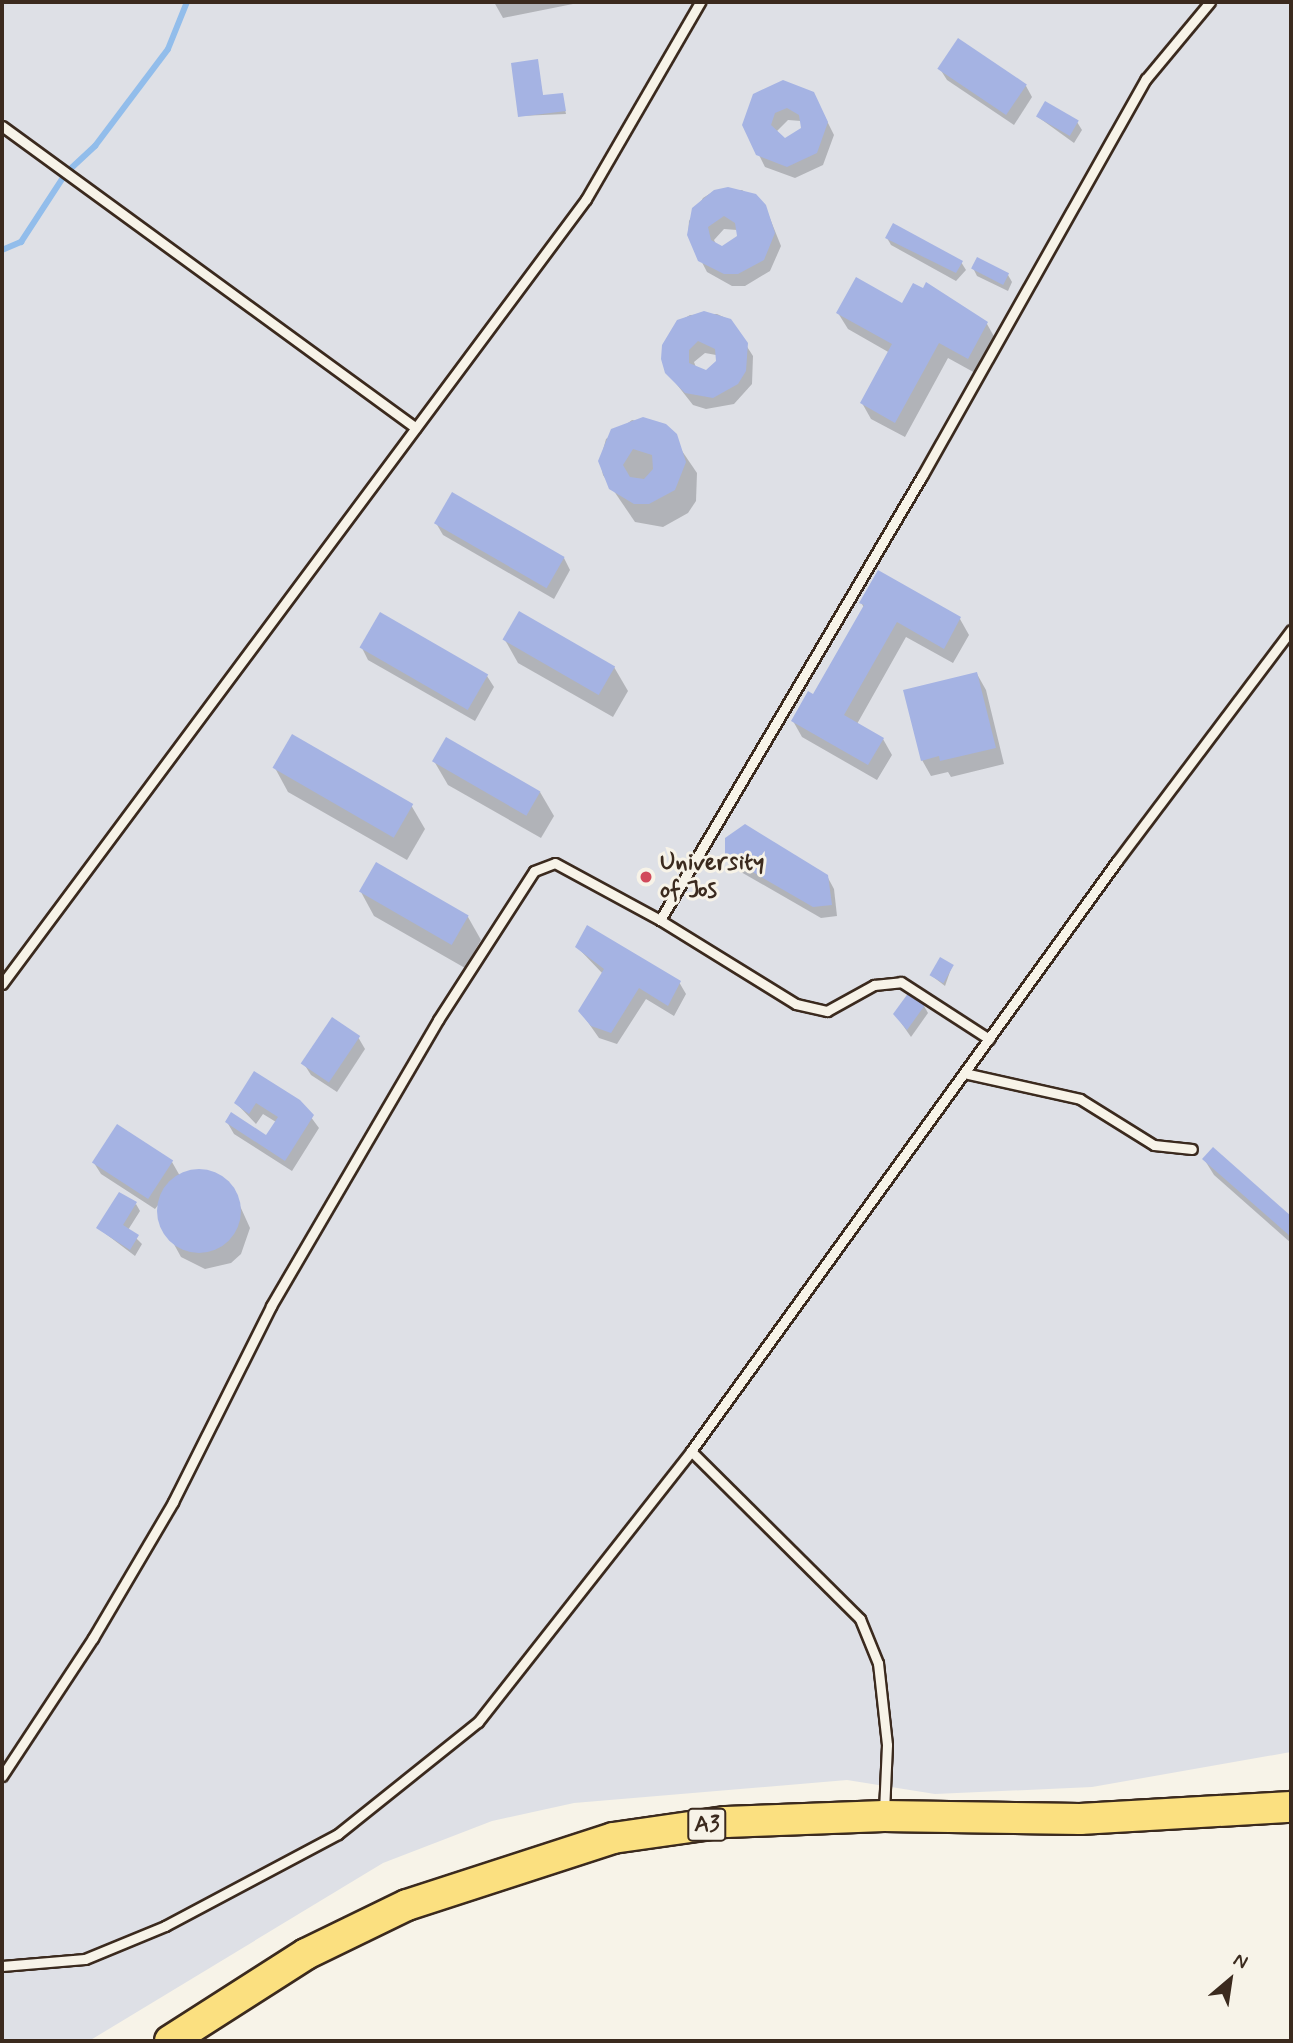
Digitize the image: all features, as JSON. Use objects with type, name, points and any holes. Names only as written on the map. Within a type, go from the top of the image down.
[{"type":"highway","name":"A3","points":[[170,2041],[306,1954],[407,1905],[512,1868],[625,1836],[726,1822],[884,1816],[1080,1819],[1291,1807]]},
{"type":"lane","points":[[2,984],[586,199],[700,2]]},
{"type":"lane","points":[[660,920],[922,476],[1146,79],[1210,2]]},
{"type":"lane","points":[[2,126],[416,428]]},
{"type":"lane","points":[[2,1966],[85,1959],[165,1926],[338,1834],[478,1723],[691,1451],[964,1073],[1291,630]]},
{"type":"lane","points":[[2,1776],[93,1638],[173,1502],[278,1294],[438,1020],[534,871],[555,863],[660,920],[796,1004],[827,1011],[874,985],[901,982],[989,1039]]},
{"type":"lane","points":[[964,1073],[1080,1099],[1154,1145],[1192,1149]]},
{"type":"lane","points":[[691,1451],[860,1619],[878,1663],[887,1745],[884,1816]]},
{"type":"shaded area","name":"University of Jos","points":[[2,2],[1291,2],[1291,1752],[1092,1787],[935,1794],[847,1780],[574,1803],[492,1821],[383,1863],[89,2041],[2,2041]]},
{"type":"building","points":[[958,38],[1027,84],[1006,115],[937,69]]},
{"type":"building","points":[[538,59],[543,95],[563,93],[566,111],[518,117],[511,63]]},
{"type":"building","points":[[783,80],[814,92],[828,122],[817,153],[787,167],[756,155],[742,125],[753,94]],"holes":[[[787,108],[799,115],[801,128],[785,138],[771,125],[775,113]]]},
{"type":"building","points":[[1045,101],[1079,120],[1070,136],[1036,117]]},
{"type":"building","points":[[728,187],[756,194],[766,205],[775,233],[764,260],[738,274],[724,274],[698,261],[687,235],[692,208],[714,190]],"holes":[[[724,216],[735,223],[737,236],[722,246],[711,240],[708,227]]]},
{"type":"building","points":[[893,223],[963,261],[956,273],[885,238]]},
{"type":"building","points":[[977,257],[1009,273],[1003,285],[971,269]]},
{"type":"building","points":[[856,277],[902,303],[913,283],[923,288],[926,282],[988,322],[968,359],[939,343],[895,423],[860,403],[892,344],[836,313]]},
{"type":"building","points":[[704,311],[731,319],[748,343],[746,371],[738,384],[713,398],[685,393],[665,373],[661,359],[662,345],[677,320]],"holes":[[[698,341],[715,349],[716,361],[706,370],[689,363],[689,350]]]},
{"type":"building","points":[[643,417],[666,424],[677,434],[686,462],[675,490],[649,504],[634,504],[609,489],[598,461],[611,429]],"holes":[[[633,449],[652,455],[653,469],[644,479],[630,477],[623,465]]]},
{"type":"building","points":[[452,492],[565,557],[547,588],[434,523]]},
{"type":"building","points":[[878,570],[961,617],[944,649],[897,622],[844,715],[884,738],[868,765],[791,721],[808,691],[813,694],[864,605],[859,603]]},
{"type":"building","points":[[519,611],[615,666],[599,695],[502,640]]},
{"type":"building","points":[[380,612],[488,674],[468,710],[360,648]]},
{"type":"building","points":[[977,672],[996,748],[940,761],[939,756],[921,761],[903,690]]},
{"type":"building","points":[[292,734],[413,804],[394,838],[272,768]]},
{"type":"building","points":[[446,737],[540,792],[526,816],[432,761]]},
{"type":"building","points":[[745,824],[828,875],[832,905],[813,907],[725,856],[725,838]]},
{"type":"building","points":[[376,862],[469,916],[452,945],[359,891]]},
{"type":"building","points":[[587,925],[681,981],[668,1006],[639,988],[611,1033],[591,1026],[578,1011],[604,969],[575,947]]},
{"type":"building","points":[[940,957],[954,965],[943,983],[930,975]]},
{"type":"building","points":[[909,992],[925,1005],[907,1030],[893,1014]]},
{"type":"building","points":[[332,1017],[360,1036],[329,1082],[301,1063]]},
{"type":"building","points":[[254,1071],[300,1100],[314,1115],[285,1161],[225,1122],[231,1112],[266,1135],[278,1117],[256,1103],[249,1114],[234,1103]]},
{"type":"building","points":[[117,1124],[173,1160],[148,1199],[92,1163]]},
{"type":"building","points":[[1213,1147],[1291,1216],[1291,1237],[1202,1159]]},
{"type":"building","points":[[199,1169],[215,1172],[229,1181],[238,1195],[241,1211],[238,1227],[229,1241],[215,1250],[199,1253],[183,1250],[169,1241],[160,1227],[157,1211],[160,1195],[169,1181],[183,1172]]},
{"type":"building","points":[[119,1192],[137,1202],[123,1225],[139,1235],[130,1250],[96,1228]]},
{"type":"waterway","points":[[2,250],[21,242],[66,173],[95,146],[168,49],[187,2]]},
{"type":"place","name":"University of Jos","points":[[646,877]]}]
